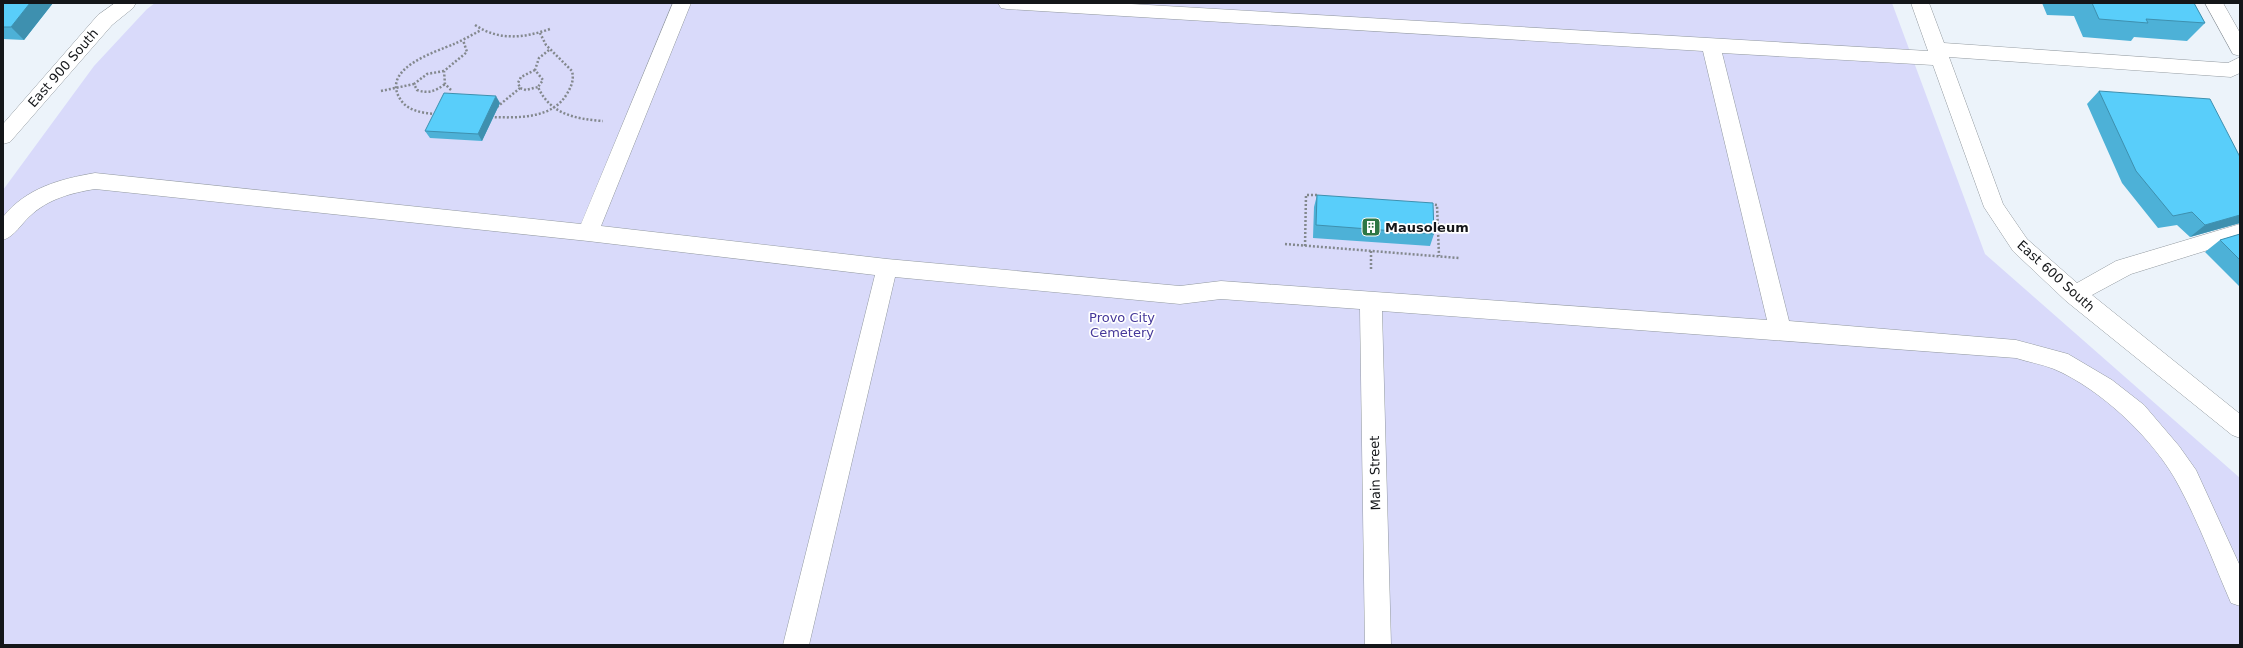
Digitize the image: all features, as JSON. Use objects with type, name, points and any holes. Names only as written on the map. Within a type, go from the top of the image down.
[{"type":"street","name":"East 900 South","points":[[3,137],[105,20],[126,3]]},
{"type":"street","points":[[588,233],[682,3]]},
{"type":"street","points":[[1006,3],[1137,7],[1711,46],[1939,54],[2231,70],[2240,64]]},
{"type":"street","name":"East 600 South","points":[[1920,3],[1994,207],[2020,245],[2074,295],[2240,428]]},
{"type":"street","points":[[2214,3],[2240,49]]},
{"type":"street","points":[[1711,46],[1780,330]]},
{"type":"street","points":[[3,232],[24,206],[40,196],[62,186],[95,181],[588,233],[887,268],[1180,295],[1221,290],[1371,302],[1780,330],[2016,349],[2060,361],[2104,386],[2136,412],[2171,453],[2188,478],[2240,594]]},
{"type":"street","points":[[2074,295],[2124,267],[2240,232]]},
{"type":"street","points":[[796,645],[887,268]]},
{"type":"street","name":"Main Street","points":[[1371,302],[1378,645]]},
{"type":"path","points":[[475,24],[481,30],[492,35],[514,37],[540,33],[550,29]]},
{"type":"path","points":[[442,115],[405,107],[395,89],[397,79],[405,69],[418,59],[463,40],[481,30]]},
{"type":"path","points":[[520,88],[504,100],[489,117],[528,117],[541,114],[553,107],[569,91],[574,79],[572,70],[549,50],[540,33]]},
{"type":"path","points":[[381,91],[414,84],[418,78],[427,73],[444,71],[467,52],[463,40]]},
{"type":"path","points":[[520,88],[518,82],[521,77],[535,70],[539,57],[549,50]]},
{"type":"path","points":[[520,88],[526,90],[538,87],[543,80],[540,74],[535,70]]},
{"type":"path","points":[[444,71],[445,84],[451,90]]},
{"type":"path","points":[[414,84],[417,90],[424,93],[432,92],[445,84]]},
{"type":"path","points":[[538,87],[540,93],[553,107],[567,116],[577,119],[634,122]]},
{"type":"path","points":[[1305,246],[1306,195],[1322,196]]},
{"type":"path","points":[[1430,204],[1437,205],[1439,256]]},
{"type":"path","points":[[1285,244],[1459,258]]},
{"type":"green space","name":"Provo City Cemetery","points":[[155,3],[1892,3],[1985,254],[2240,478],[2240,645],[3,645],[3,190],[94,66],[147,9]]},
{"type":"building","points":[[3,3],[30,3],[11,27],[3,27]]},
{"type":"building","points":[[2092,3],[2194,3],[2205,23],[2146,19],[2148,23],[2099,19]]},
{"type":"building","points":[[2099,91],[2210,99],[2240,157],[2240,215],[2205,225],[2192,212],[2173,216],[2136,171]]},
{"type":"building","points":[[444,93],[496,96],[478,134],[425,131]]},
{"type":"building","points":[[1317,195],[1433,203],[1434,234],[1316,225]]},
{"type":"building","points":[[2240,234],[2240,260],[2220,240]]},
{"type":"place","name":"Mausoleum","points":[[1371,227]]}]
